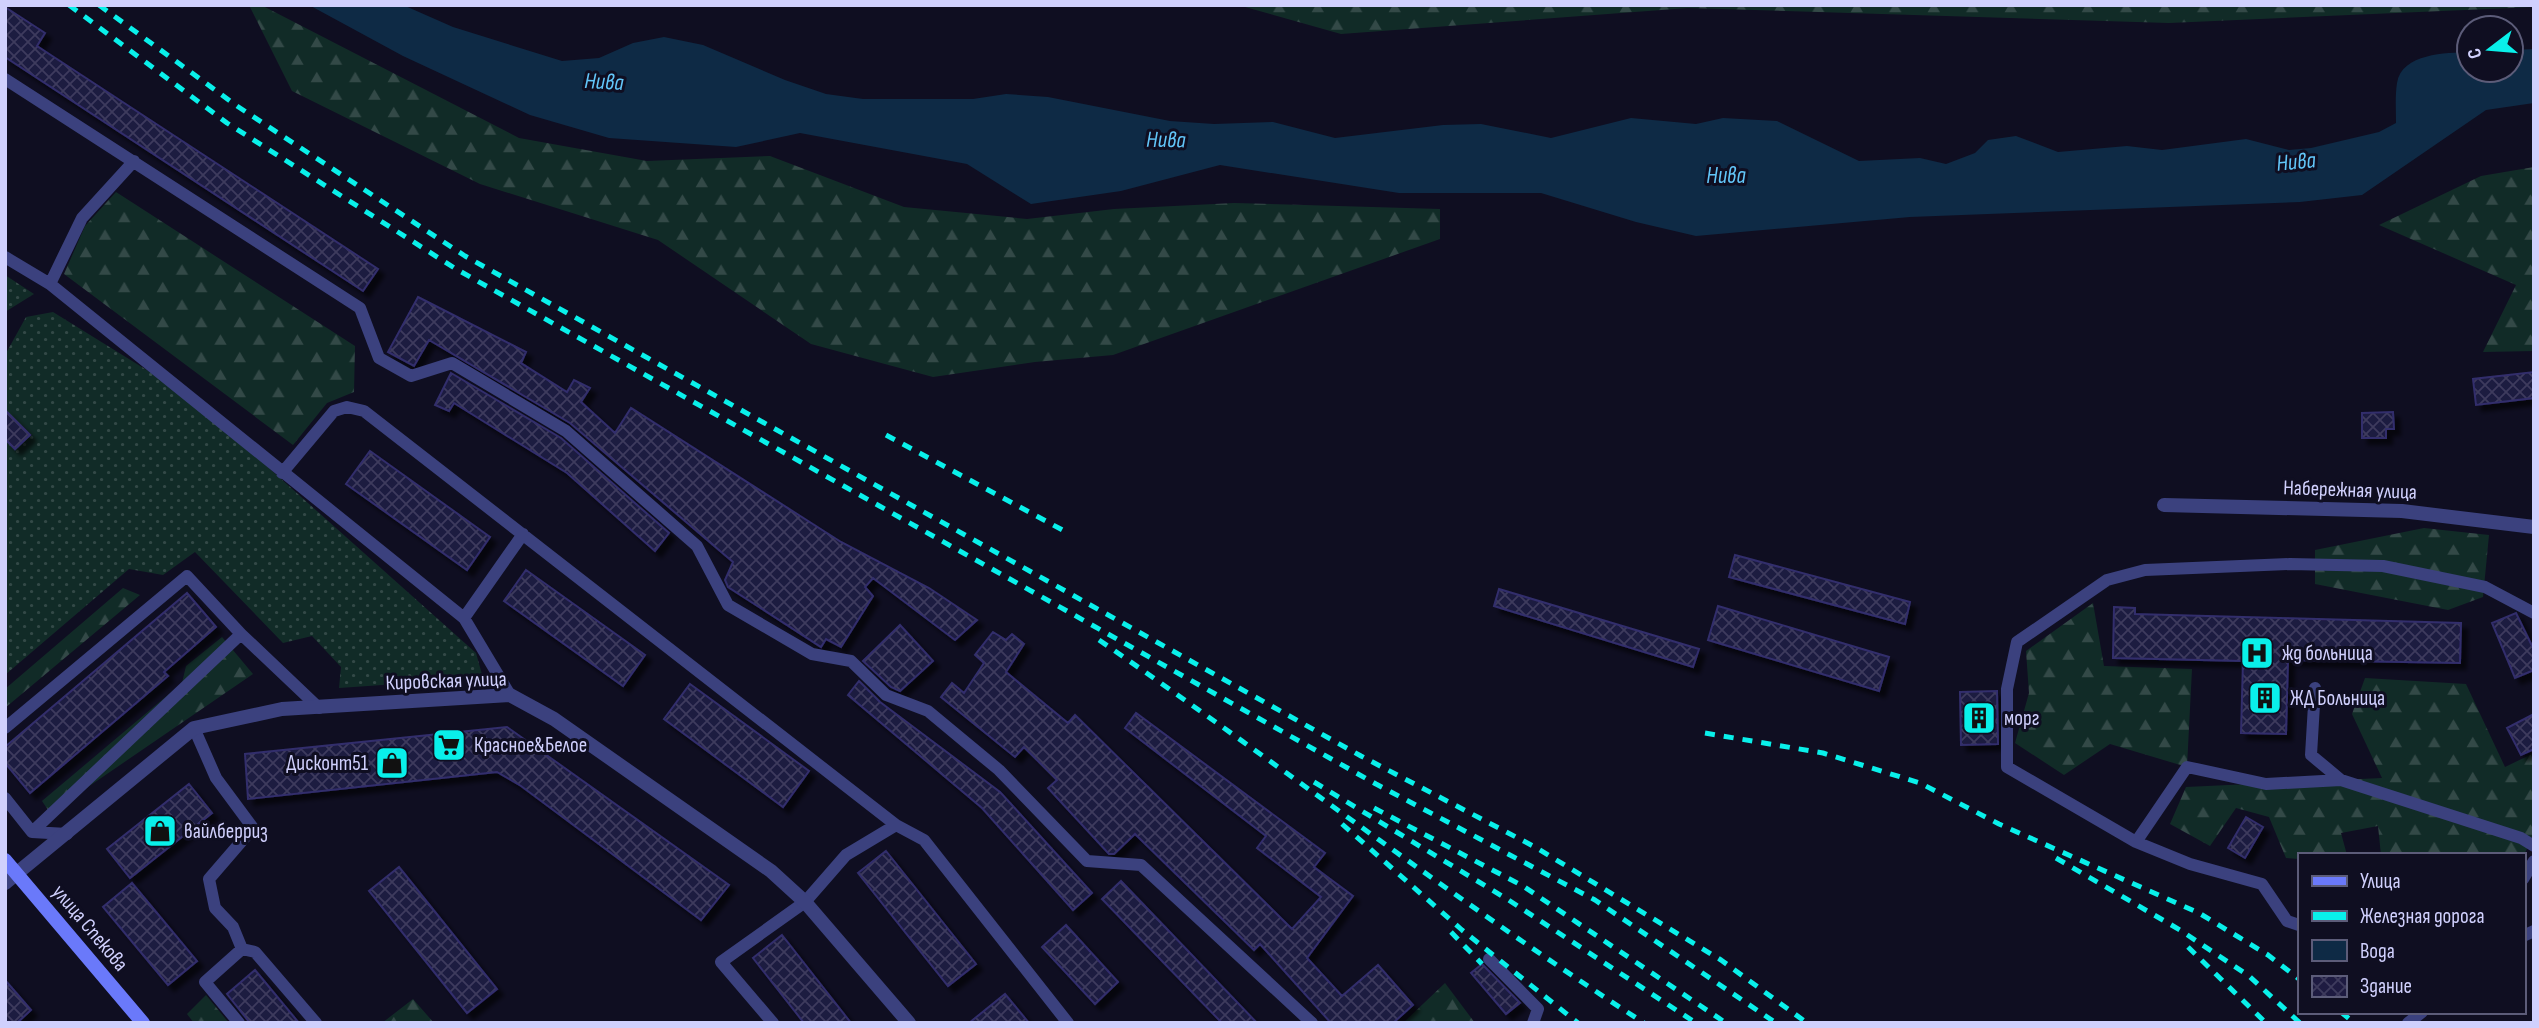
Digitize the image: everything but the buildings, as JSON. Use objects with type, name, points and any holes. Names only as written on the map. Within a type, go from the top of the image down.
[{"type":"main road","name":"улица Спекова","points":[[5,860],[11,878],[143,1023]]},
{"type":"street","name":"Набережная улица","points":[[2164,505],[2402,511],[2534,527]]},
{"type":"street","name":"Кировская улица","points":[[11,878],[194,728],[270,711],[510,695],[554,719],[760,863],[805,902],[909,1023]]},
{"type":"lane","points":[[5,79],[360,308],[379,358],[411,376],[452,363],[566,431],[697,546],[728,605],[812,654],[850,661],[886,695],[928,711],[999,770],[1087,861],[1141,865],[1312,1023]]},
{"type":"lane","points":[[50,284],[82,219],[134,161]]},
{"type":"lane","points":[[5,257],[50,284],[464,618],[510,695]]},
{"type":"lane","points":[[282,473],[334,411],[347,407],[364,411],[896,825],[924,840],[1068,1023]]},
{"type":"lane","points":[[464,618],[523,534]]},
{"type":"lane","points":[[2298,925],[2287,921],[2262,884],[2190,864],[2136,842],[2007,767],[2007,689],[2017,642],[2107,580],[2145,570],[2290,564],[2383,566],[2484,587],[2534,613]]},
{"type":"lane","points":[[5,729],[187,576],[241,634],[319,708]]},
{"type":"lane","points":[[32,832],[241,634]]},
{"type":"lane","points":[[2315,688],[2311,755],[2341,780]]},
{"type":"lane","points":[[194,728],[216,778],[253,828],[209,879],[215,908],[233,927],[242,949]]},
{"type":"lane","points":[[2136,842],[2188,767],[2266,784],[2341,780],[2521,838],[2534,846]]},
{"type":"lane","points":[[5,798],[32,832],[67,834]]},
{"type":"lane","points":[[773,1023],[721,962],[805,902],[846,855],[896,825]]},
{"type":"lane","points":[[239,1023],[205,982],[242,949]]},
{"type":"lane","points":[[242,949],[255,952],[316,1023]]},
{"type":"lane","points":[[1489,959],[1538,1009],[1533,1023]]},
{"type":"green space","points":[[249,5],[261,5],[519,138],[647,161],[770,156],[904,207],[1027,219],[1114,209],[1234,203],[1440,209],[1440,239],[1113,355],[1035,362],[933,377],[811,344],[658,240],[480,184],[292,91]]},
{"type":"green space","points":[[1238,5],[2534,7],[2169,23],[1688,8],[1341,34]]},
{"type":"green space","points":[[2534,167],[2534,351],[2483,352],[2516,285],[2379,225],[2481,176]]},
{"type":"green space","points":[[116,192],[355,346],[354,392],[327,403],[293,445],[64,274],[85,226]]},
{"type":"green space","points":[[5,275],[34,294],[5,312]]},
{"type":"green space","points":[[53,312],[187,395],[476,653],[483,678],[339,688],[341,667],[312,636],[283,643],[195,552],[163,575],[129,569],[5,675],[5,355],[26,317]]},
{"type":"green space","points":[[2424,528],[2489,535],[2483,597],[2448,610],[2315,584],[2315,550]]},
{"type":"green space","points":[[123,588],[140,595],[5,708],[5,689]]},
{"type":"green space","points":[[2093,603],[2104,666],[2192,669],[2187,767],[2110,744],[2064,775],[2015,743],[2029,693],[2026,651]]},
{"type":"green space","points":[[222,637],[253,674],[50,813],[42,801],[182,683],[186,666]]},
{"type":"green space","points":[[2365,678],[2466,684],[2505,767],[2534,753],[2534,834],[2525,853],[2381,853],[2378,826],[2341,833],[2346,853],[2298,853],[2298,859],[2286,858],[2269,817],[2236,808],[2210,846],[2170,824],[2186,787],[2382,778],[2352,714]]},
{"type":"green space","points":[[1445,983],[1475,1023],[1403,1023]]},
{"type":"green space","points":[[206,995],[229,1023],[194,1023],[187,1014]]},
{"type":"green space","points":[[413,999],[434,1023],[382,1023]]},
{"type":"water","name":"Нива","points":[[309,5],[403,5],[453,27],[562,61],[599,58],[633,43],[664,37],[703,45],[785,80],[826,94],[863,99],[973,99],[1006,94],[1048,97],[1170,121],[1214,124],[1273,122],[1335,138],[1443,125],[1481,124],[1551,138],[1631,118],[1696,124],[1723,118],[1777,121],[1859,161],[1920,158],[1946,164],[1975,153],[1988,140],[2016,136],[2058,152],[2127,146],[2162,150],[2246,139],[2289,150],[2311,148],[2379,132],[2396,123],[2397,83],[2401,73],[2416,60],[2437,54],[2455,53],[2455,84],[2525,84],[2525,49],[2534,49],[2534,103],[2486,110],[2362,195],[2300,202],[1910,217],[1696,236],[1636,222],[1541,193],[1399,193],[1220,165],[1121,191],[1031,204],[967,164],[800,133],[736,147],[609,138],[530,115],[403,56]]},
{"type":"railway","points":[[69,5],[227,123],[456,269],[1376,784],[1595,900],[1776,1023]]},
{"type":"railway","points":[[99,5],[237,106],[465,256],[1361,756],[1535,847],[1721,960],[1807,1023]]},
{"type":"railway","points":[[886,435],[1068,533]]},
{"type":"railway","points":[[1099,640],[1506,930],[1644,1023]]},
{"type":"railway","points":[[1705,733],[1823,753],[1920,783],[1999,824],[2199,913],[2268,955],[2298,978]]},
{"type":"railway","points":[[1314,782],[1507,899],[1696,1023]]},
{"type":"railway","points":[[1374,808],[1523,886],[1726,1023]]},
{"type":"railway","points":[[1342,824],[1462,930],[1578,1023]]},
{"type":"railway","points":[[2056,858],[2180,930],[2249,976],[2300,1023]]},
{"type":"railway","points":[[1451,932],[1482,964]]},
{"type":"railway","points":[[2188,947],[2266,1023]]},
{"type":"railway","points":[[2343,1014],[2354,1023]]},
{"type":"place","name":"жд больница","points":[[2257,653]]},
{"type":"place","name":"ЖД Больница","points":[[2265,698]]},
{"type":"place","name":"морг","points":[[1979,718]]},
{"type":"place","name":"Красное&Белое","points":[[449,745]]},
{"type":"place","name":"Дисконт51","points":[[392,763]]},
{"type":"place","name":"вайлберриз","points":[[160,831]]}]
